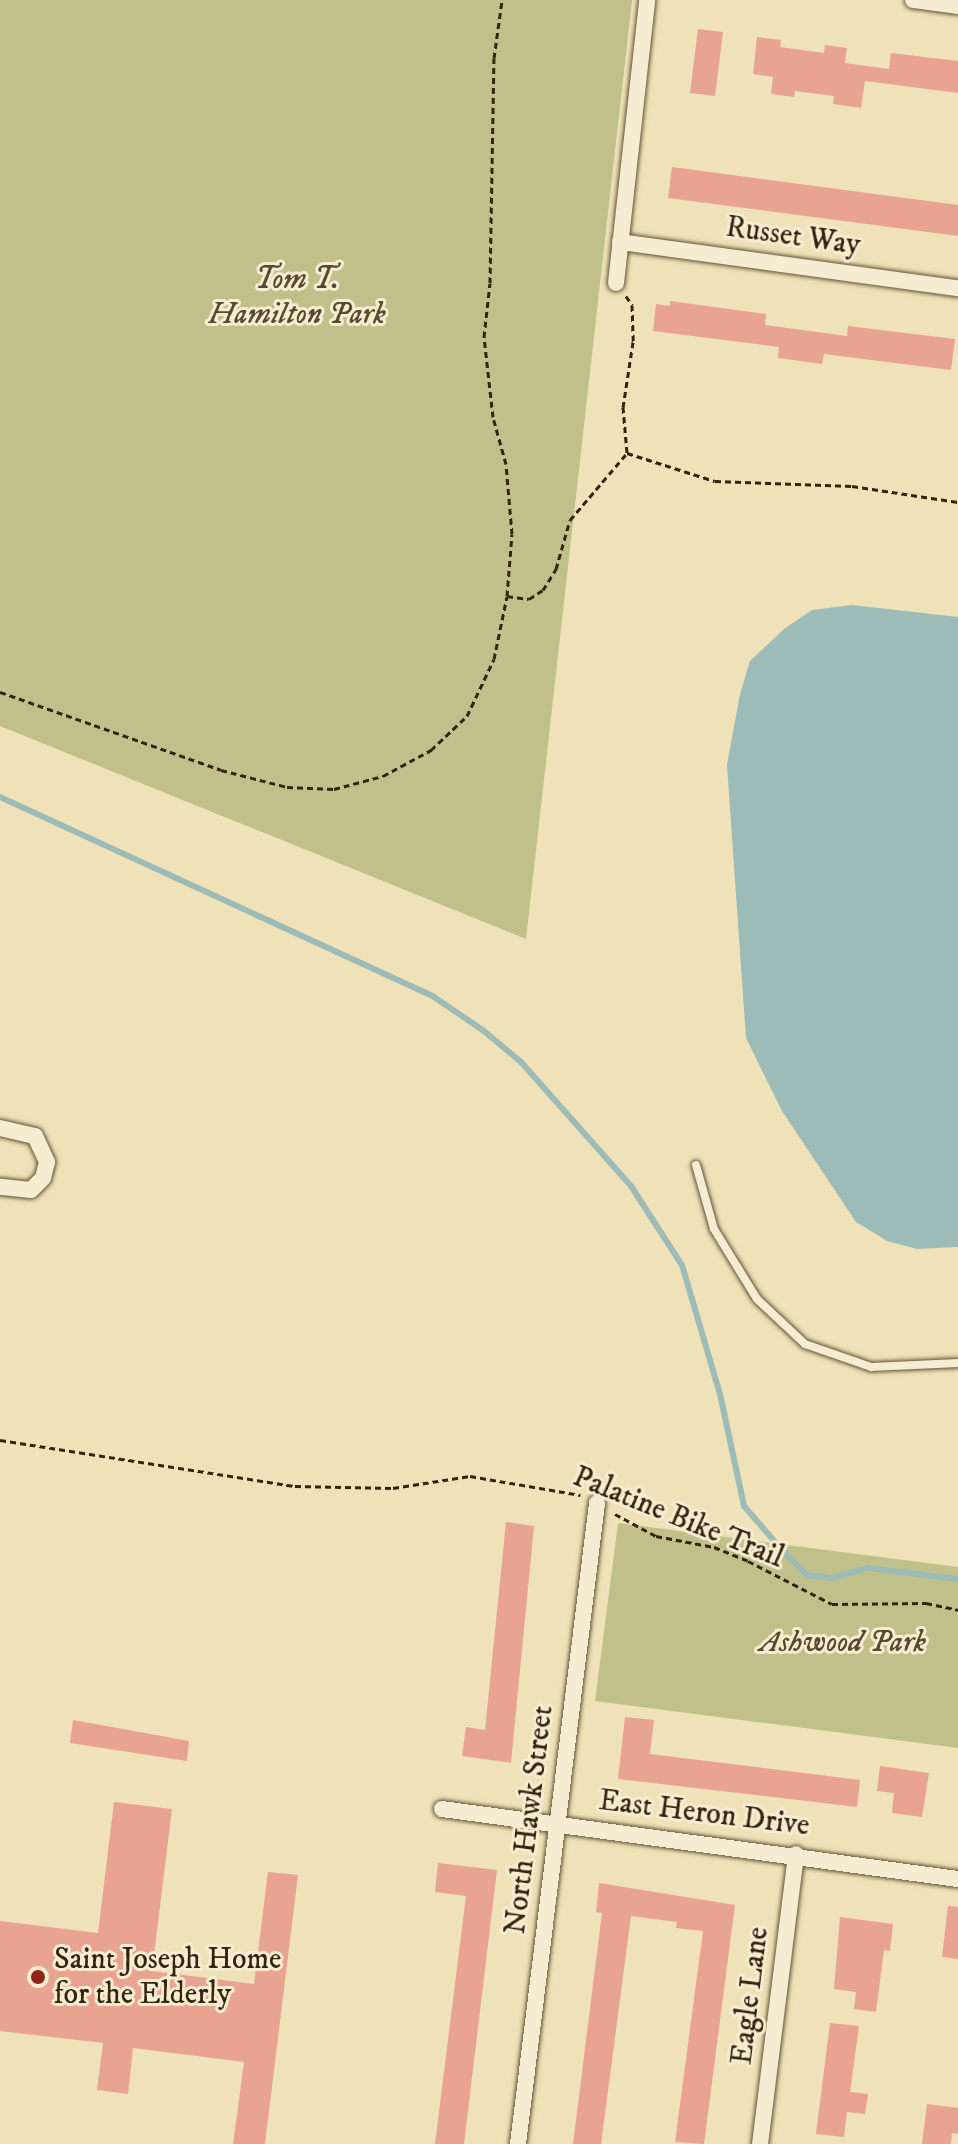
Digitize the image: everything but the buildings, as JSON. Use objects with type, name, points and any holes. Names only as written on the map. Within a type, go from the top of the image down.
[{"type":"street","points":[[616,283],[647,0]]},
{"type":"street","points":[[913,0],[958,6]]},
{"type":"street","name":"Russet Way","points":[[620,242],[958,288]]},
{"type":"street","points":[[0,1128],[35,1136],[47,1162],[43,1178],[31,1190],[0,1187]]},
{"type":"street","name":"North Hawk Street","points":[[518,2144],[597,1503]]},
{"type":"street","name":"East Heron Drive","points":[[442,1809],[796,1854],[958,1879]]},
{"type":"street","name":"Eagle Lane","points":[[760,2144],[796,1854]]},
{"type":"lane","points":[[696,1165],[714,1229],[757,1299],[805,1344],[871,1367],[958,1363]]},
{"type":"path","points":[[0,692],[221,770],[287,787],[334,789],[383,776],[431,750],[467,716],[494,659],[507,596],[511,503],[486,379],[484,337],[490,283],[494,58],[502,0]]},
{"type":"path","points":[[507,596],[529,599],[543,590],[556,569],[570,520],[627,453],[623,407],[633,342],[632,305],[616,283]]},
{"type":"path","points":[[627,453],[715,481],[852,486],[958,502]]},
{"type":"path","name":"Palatine Bike Trail","points":[[0,1440],[295,1486],[393,1488],[470,1476],[580,1495],[656,1536],[714,1547],[832,1604],[926,1603],[958,1610]]},
{"type":"green space","name":"Tom T. Hamilton Park","points":[[0,0],[632,0],[526,939],[0,726]]},
{"type":"green space","name":"Ashwood Park","points":[[618,1523],[958,1567],[958,1748],[595,1701]]},
{"type":"water","points":[[852,605],[958,617],[958,1247],[917,1249],[887,1241],[856,1222],[782,1111],[746,1038],[727,765],[740,694],[750,661],[784,629],[812,610]]},
{"type":"waterway","points":[[0,797],[434,997],[484,1031],[521,1062],[631,1186],[682,1265],[720,1394],[744,1506],[782,1550],[807,1575],[832,1578],[868,1568],[958,1579]]},
{"type":"place","name":"Saint Joseph Home for the Elderly","points":[[38,1977]]}]
